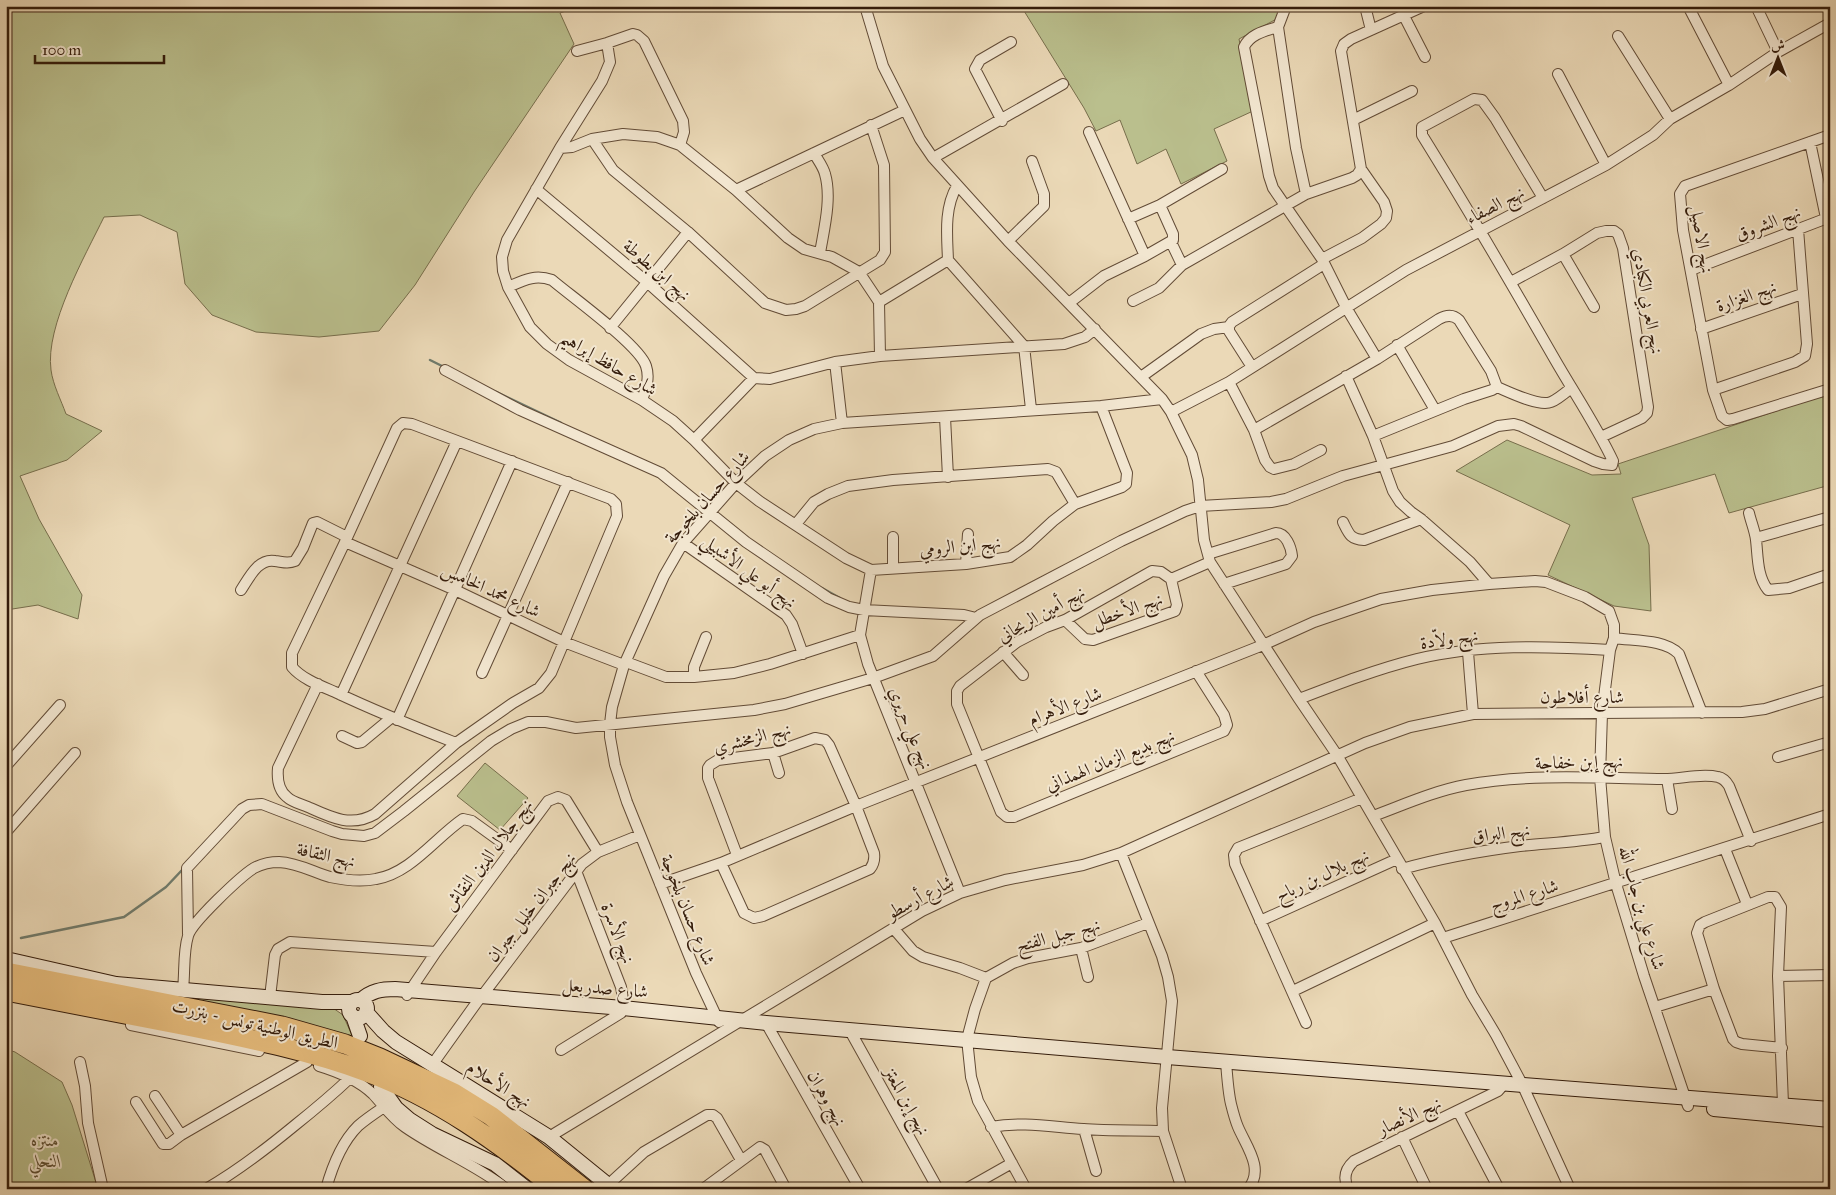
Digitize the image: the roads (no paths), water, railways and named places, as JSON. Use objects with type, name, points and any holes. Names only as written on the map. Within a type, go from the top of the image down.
[{"type":"highway","name":"الطريق الوطنية تونس - بنزرت","points":[[6,972],[282,1026],[354,1047],[454,1093],[491,1116],[584,1189]]},
{"type":"highway","name":"الطريق الوطنية تونس - بنزرت","points":[[6,991],[296,1050],[367,1072],[440,1107],[483,1133],[556,1189]]},
{"type":"highway","points":[[483,1133],[547,1189]]},
{"type":"street","points":[[865,6],[882,66],[920,139],[933,158],[956,186],[1141,377],[1172,412],[1192,455],[1198,480],[1204,540],[1209,558],[1298,699],[1338,755],[1435,924],[1472,995],[1496,1035],[1570,1189]]},
{"type":"street","points":[[1286,6],[1278,27],[1295,139],[1306,194]]},
{"type":"street","points":[[1365,6],[1371,30]]},
{"type":"street","points":[[1141,377],[1201,334],[1214,329],[1228,327],[1232,322],[1362,238],[1386,218],[1384,202],[1361,169],[1341,51],[1344,44],[1352,39],[1424,6]]},
{"type":"street","points":[[1688,6],[1729,85]]},
{"type":"street","points":[[1756,6],[1778,52]]},
{"type":"street","points":[[1404,16],[1425,57]]},
{"type":"street","name":"نهج الصفاء","points":[[1172,412],[1228,382],[1406,270],[1606,165],[1653,135],[1670,119],[1729,85],[1778,52],[1830,23]]},
{"type":"street","points":[[1278,27],[1255,35],[1249,39],[1244,47],[1269,176],[1273,188],[1323,262],[1346,309],[1377,359]]},
{"type":"street","points":[[577,51],[633,34],[644,41],[683,121],[684,132],[680,145]]},
{"type":"street","points":[[1618,36],[1670,119]]},
{"type":"street","points":[[1002,121],[975,69],[980,60],[1011,42]]},
{"type":"street","name":"شارع حافظ إبراهيم","points":[[607,43],[610,62],[602,81],[560,148],[507,240],[502,257],[503,271],[508,287],[530,326],[547,344],[569,360],[642,400],[672,421],[694,440],[736,483],[759,501],[846,558],[871,570]]},
{"type":"street","points":[[1558,74],[1606,165]]},
{"type":"street","points":[[933,158],[1002,121],[1063,84]]},
{"type":"street","points":[[1353,120],[1412,91]]},
{"type":"street","points":[[184,989],[188,934],[187,868],[228,822],[246,806],[262,804],[342,834],[364,836],[375,833],[491,742],[511,729],[535,721],[576,728],[754,710],[785,704],[874,678],[933,656],[976,618],[1184,510],[1200,506],[1271,502],[1303,493],[1342,476],[1453,446],[1498,426],[1514,424],[1521,426],[1594,461],[1610,466],[1613,461],[1601,436],[1571,388],[1481,230],[1421,130],[1424,125],[1474,99],[1478,99],[1486,104],[1543,198]]},
{"type":"street","points":[[736,190],[905,110]]},
{"type":"street","points":[[592,139],[613,170],[688,232],[765,303],[777,308],[796,309],[804,306],[884,256],[886,247],[884,165],[871,125]]},
{"type":"street","points":[[1089,132],[1145,256]]},
{"type":"street","points":[[560,148],[572,147],[592,139],[623,134],[640,134],[656,137],[680,145],[736,190],[788,238],[804,249],[832,257],[859,272],[878,302],[880,356]]},
{"type":"street","name":"نهج الاصيل","points":[[1830,135],[1690,185],[1682,189],[1680,194],[1680,204],[1701,329],[1713,390],[1722,416],[1727,420],[1830,389]]},
{"type":"street","points":[[1810,142],[1828,218]]},
{"type":"street","points":[[814,152],[824,170],[826,181],[826,223],[820,253]]},
{"type":"street","points":[[1008,241],[1044,206],[1044,194],[1032,161]]},
{"type":"street","points":[[1128,219],[1160,205],[1222,169]]},
{"type":"street","points":[[1133,301],[1159,288],[1182,265],[1306,194],[1352,178],[1361,169]]},
{"type":"street","points":[[956,186],[948,207],[948,260],[1024,346],[1031,409]]},
{"type":"street","name":"نهج ابن بطوطة","points":[[536,189],[646,282],[754,378]]},
{"type":"street","points":[[1160,205],[1173,234],[1171,242],[1182,265]]},
{"type":"street","name":"نهج الشروق","points":[[1691,270],[1828,218]]},
{"type":"street","points":[[1713,390],[1795,362],[1805,356],[1807,344],[1798,228]]},
{"type":"street","name":"نهج العربي الكبادي","points":[[1511,282],[1597,233],[1614,231],[1618,234],[1622,248],[1648,407],[1647,413],[1642,418],[1601,436]]},
{"type":"street","points":[[610,328],[688,232]]},
{"type":"street","points":[[1069,303],[1104,276],[1171,242]]},
{"type":"street","points":[[1563,254],[1594,307]]},
{"type":"street","points":[[878,302],[948,260]]},
{"type":"street","points":[[508,287],[530,278],[544,277],[552,280],[610,328],[641,357],[646,366],[648,386],[642,400]]},
{"type":"street","name":"نهج الغزارة","points":[[1701,329],[1802,294]]},
{"type":"street","points":[[1254,430],[1377,359],[1438,318],[1448,315],[1456,317],[1484,360],[1497,387],[1527,399],[1546,403],[1553,401],[1571,388]]},
{"type":"street","points":[[1228,327],[1252,367]]},
{"type":"street","points":[[694,440],[754,378],[778,378],[835,362],[880,356],[1073,342],[1085,337],[1095,329]]},
{"type":"street","points":[[1397,345],[1435,410]]},
{"type":"street","points":[[835,362],[842,423]]},
{"type":"street","points":[[445,370],[520,410],[661,473],[677,484],[746,542],[812,588],[839,603],[864,610],[964,615],[976,618]]},
{"type":"street","points":[[1346,376],[1373,436],[1393,491],[1400,502],[1470,562],[1489,584]]},
{"type":"street","points":[[1228,382],[1254,430],[1267,464],[1274,469],[1294,464],[1321,450]]},
{"type":"street","points":[[1373,436],[1497,387]]},
{"type":"street","name":"شارع حسان بلخوجة","points":[[718,1020],[696,973],[640,835],[615,765],[610,724],[612,707],[625,663],[664,576],[683,543],[736,483],[766,456],[789,440],[814,428],[842,423],[945,417],[1031,409],[1101,406],[1162,399]]},
{"type":"street","name":"نهج ابن الرومي","points":[[871,570],[966,564],[1010,557],[1027,546],[1052,520],[1075,504],[1122,487],[1126,484],[1127,473],[1101,406]]},
{"type":"street","points":[[945,417],[948,477]]},
{"type":"street","points":[[318,684],[278,768],[277,777],[283,793],[288,799],[339,820],[358,822],[375,814],[456,743],[513,702],[539,688],[551,673],[617,516],[616,504],[611,498],[412,424],[400,424],[291,658],[292,667],[295,671],[341,695],[394,719],[456,743]]},
{"type":"street","points":[[341,695],[457,441]]},
{"type":"street","points":[[342,736],[357,743],[362,742],[394,719],[455,590],[512,462]]},
{"type":"street","points":[[796,524],[814,502],[848,486],[864,483],[1052,470],[1056,472],[1075,504]]},
{"type":"street","points":[[482,673],[568,482]]},
{"type":"street","points":[[1749,513],[1756,538],[1759,567],[1768,590],[1789,588],[1830,574]]},
{"type":"street","points":[[1756,538],[1830,517]]},
{"type":"street","points":[[1342,522],[1355,540],[1364,540],[1421,519]]},
{"type":"street","name":"شارع محمد الخامس","points":[[241,590],[261,564],[270,560],[285,563],[295,561],[303,548],[313,522],[317,522],[346,540],[399,566],[455,590],[564,642],[666,677],[694,677],[734,673],[803,654],[860,635]]},
{"type":"street","points":[[1171,579],[1209,558],[1276,533],[1280,533],[1285,537],[1292,556],[1286,564],[1224,584]]},
{"type":"street","points":[[966,564],[968,534]]},
{"type":"street","points":[[893,537],[893,568]]},
{"type":"street","name":"نهج أبو علي الأشبيلي","points":[[683,543],[786,615],[792,624],[803,654]]},
{"type":"street","name":"نهج علي حريري","points":[[871,570],[860,635],[874,678],[960,893]]},
{"type":"street","name":"نهج أمين الريحاني","points":[[978,757],[957,704],[957,691],[960,686],[1017,642],[1046,627],[1065,620],[1152,571],[1161,572],[1171,579]]},
{"type":"street","name":"نهج الأخطل","points":[[1065,620],[1085,639],[1093,640],[1175,611],[1177,605],[1171,579]]},
{"type":"street","name":"شارع الأهرام","points":[[660,884],[721,863],[915,782],[1263,645],[1314,622],[1381,599],[1432,590],[1489,584],[1546,582],[1585,597],[1609,611],[1614,625],[1614,638]]},
{"type":"street","points":[[694,677],[694,667],[706,638]]},
{"type":"street","points":[[1614,638],[1662,644],[1676,650],[1680,654],[1702,713]]},
{"type":"street","name":"شارع علي بن جاب الله","points":[[1614,638],[1610,650],[1602,713],[1600,777],[1605,838],[1616,884],[1687,1102]]},
{"type":"street","name":"نهج ولاّدة","points":[[1298,699],[1363,674],[1419,659],[1510,648],[1610,650]]},
{"type":"street","points":[[1003,652],[1022,675]]},
{"type":"street","points":[[1468,652],[1474,714]]},
{"type":"street","name":"نهج بديع الزمان الهمذاني","points":[[978,757],[1001,812],[1007,817],[1014,818],[1224,731],[1227,725],[1224,715],[1196,671]]},
{"type":"street","name":"شارع أفلاطون","points":[[1338,755],[1410,727],[1474,714],[1742,712],[1765,709],[1830,689]]},
{"type":"street","points":[[6,766],[60,705]]},
{"type":"street","name":"نهج الزمخشري","points":[[737,855],[708,778],[708,768],[718,760],[773,753],[815,738],[825,740],[856,806]]},
{"type":"street","points":[[1778,757],[1830,742]]},
{"type":"street","points":[[6,832],[75,753]]},
{"type":"street","points":[[773,753],[779,773]]},
{"type":"street","name":"شارع أرسطو","points":[[549,1137],[922,911],[960,893],[1004,880],[1084,865],[1121,853],[1338,755]]},
{"type":"street","name":"نهج إبن خفاجة","points":[[1372,816],[1426,796],[1466,785],[1517,780],[1600,777],[1667,779],[1716,776],[1724,779],[1729,786],[1751,841]]},
{"type":"street","points":[[1667,779],[1672,809]]},
{"type":"street","name":"نهج جلال الدين النقاش","points":[[408,992],[548,801],[558,796],[566,800],[598,852]]},
{"type":"street","points":[[1306,1023],[1235,864],[1234,855],[1238,848],[1362,798]]},
{"type":"street","points":[[721,863],[744,913],[754,918],[763,916],[870,869],[875,860],[874,853],[856,806]]},
{"type":"street","name":"شارع المروج","points":[[1443,938],[1751,841],[1830,814]]},
{"type":"street","name":"نهج الثقافة","points":[[188,934],[202,917],[244,875],[266,862],[298,865],[330,876],[350,879],[374,879],[386,876],[402,868],[463,819],[472,821],[512,850]]},
{"type":"street","name":"نهج جبران خليل جبران","points":[[432,1065],[582,864],[598,852],[640,835]]},
{"type":"street","name":"نهج البراق","points":[[1402,869],[1440,858],[1475,852],[1523,846],[1573,843],[1605,838]]},
{"type":"street","points":[[1725,849],[1747,904]]},
{"type":"street","points":[[1121,853],[1166,970],[1172,1001],[1162,1108],[1164,1130],[1182,1189]]},
{"type":"street","name":"نهج بلال بن رباح","points":[[1260,921],[1397,859]]},
{"type":"street","name":"نهج الأسرة","points":[[576,871],[621,987],[623,996],[622,1011]]},
{"type":"street","points":[[1782,1048],[1736,1042],[1730,1035],[1697,933],[1698,928],[1705,922],[1768,897],[1775,898],[1781,907],[1778,976],[1782,1048],[1783,1104]]},
{"type":"street","name":"نهج جبل الفتح","points":[[986,978],[1013,963],[1028,958],[1081,948],[1148,923]]},
{"type":"street","points":[[1293,992],[1435,924]]},
{"type":"street","points":[[894,929],[913,951],[923,957],[986,978],[975,1009],[967,1042],[971,1077],[978,1101],[1026,1189]]},
{"type":"street","points":[[270,997],[275,955],[278,949],[290,942],[436,952]]},
{"type":"street","points":[[1081,948],[1088,977]]},
{"type":"street","points":[[6,959],[116,984],[322,1002],[358,1008],[360,1036]]},
{"type":"street","points":[[1778,976],[1830,975]]},
{"type":"street","points":[[1655,1007],[1714,989]]},
{"type":"street","name":"شارع صدربعل","points":[[358,1008],[390,995],[408,992],[739,1022]]},
{"type":"street","name":"نهج الأحلام","points":[[358,1008],[396,1042],[549,1137],[610,1187]]},
{"type":"street","points":[[106,1010],[113,1019],[127,1024],[307,1062],[350,1078],[366,1088],[396,1121],[475,1166],[507,1189]]},
{"type":"street","points":[[561,1050],[622,1011]]},
{"type":"street","points":[[739,1022],[1166,1060],[1687,1102],[1830,1120]]},
{"type":"street","name":"نهج وهران","points":[[767,1025],[856,1187]]},
{"type":"street","name":"نهج إبن المعتز","points":[[850,1032],[938,1189]]},
{"type":"street","points":[[80,1062],[85,1086],[88,1123],[103,1189]]},
{"type":"street","points":[[136,1102],[163,1144],[171,1143],[181,1135],[307,1062]]},
{"type":"street","points":[[1226,1065],[1231,1103],[1238,1126],[1253,1156],[1255,1166],[1254,1178],[1248,1189]]},
{"type":"street","points":[[206,1189],[228,1177],[269,1147],[334,1094],[350,1078]]},
{"type":"street","points":[[382,1087],[396,1108],[410,1120],[432,1134],[494,1164],[527,1189]]},
{"type":"street","name":"نهج الأنصار","points":[[1348,1189],[1344,1177],[1349,1165],[1354,1161],[1458,1111],[1501,1087]]},
{"type":"street","points":[[155,1096],[181,1135]]},
{"type":"street","points":[[1687,1102],[1783,1104],[1830,1109]]},
{"type":"street","points":[[326,1189],[331,1170],[349,1137],[358,1126],[384,1107]]},
{"type":"street","points":[[1458,1111],[1499,1189]]},
{"type":"street","points":[[610,1187],[644,1152],[708,1115],[713,1115],[717,1118],[741,1160]]},
{"type":"street","points":[[991,1127],[1024,1124],[1084,1129],[1164,1130]]},
{"type":"street","points":[[1084,1129],[1096,1171]]},
{"type":"street","points":[[1402,1137],[1426,1189]]},
{"type":"street","points":[[703,1189],[760,1147],[763,1148],[786,1189]]},
{"type":"street","points":[[966,1189],[1012,1163]]},
{"type":"waterway","points":[[430,360],[444,367]]},
{"type":"waterway","points":[[496,392],[561,423]]},
{"type":"waterway","points":[[822,588],[840,598]]},
{"type":"waterway","points":[[21,938],[124,917],[166,887],[183,869]]},
{"type":"park label","name":"منتزه النحلي","points":[[45,1150]]}]
